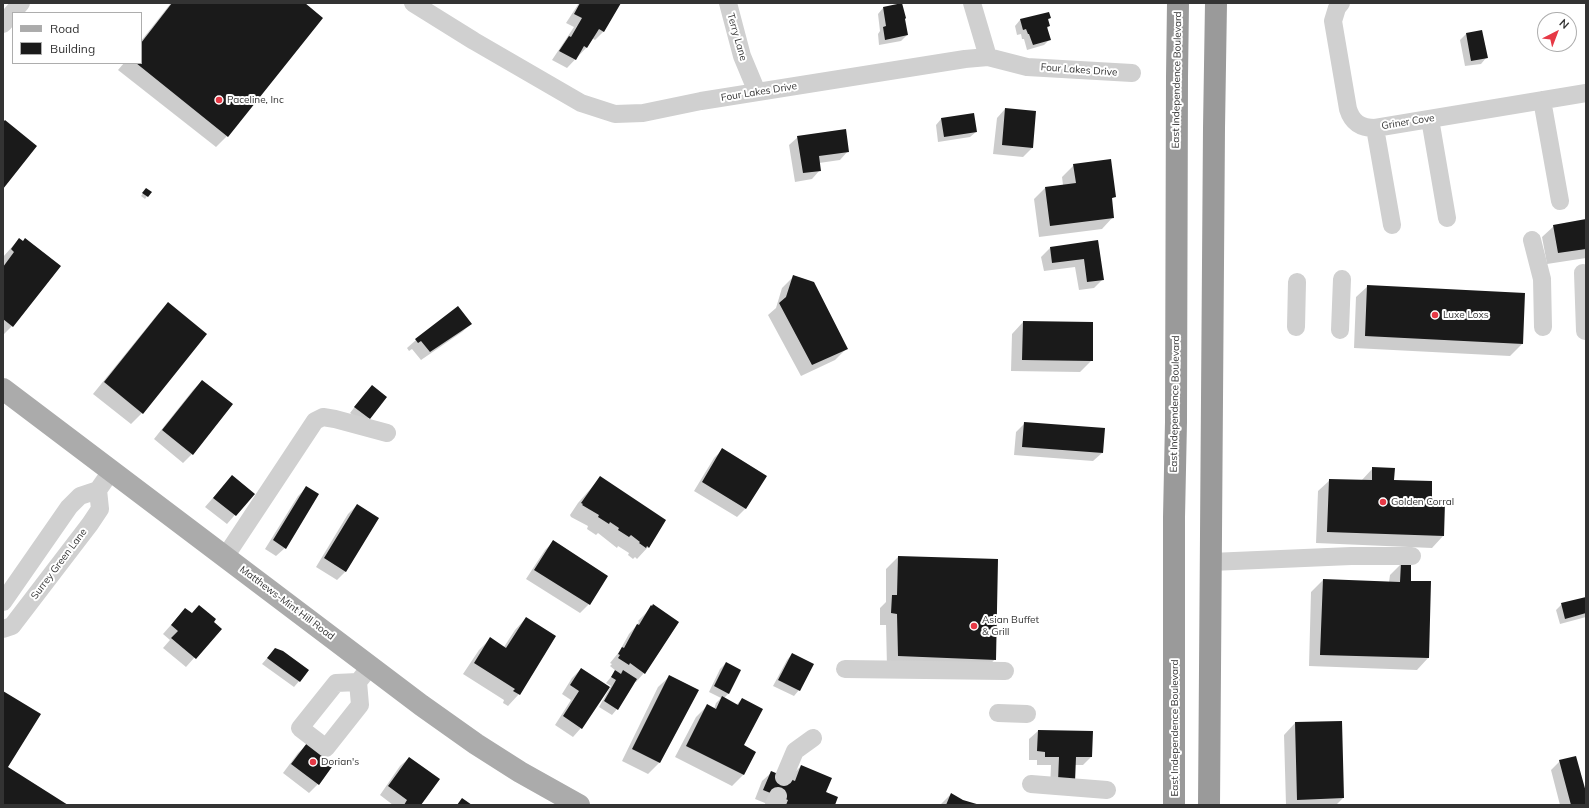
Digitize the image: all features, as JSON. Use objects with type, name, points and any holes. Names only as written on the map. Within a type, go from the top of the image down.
[{"type":"highway","points":[[1170,3],[1176,77]]},
{"type":"highway","name":"East Independence Boulevard","points":[[1174,805],[1176,77],[1178,3]]},
{"type":"highway","points":[[1209,805],[1216,3]]},
{"type":"highway","points":[[1214,128],[1227,3]]},
{"type":"main road","name":"Matthews-Mint Hill Road","points":[[3,390],[225,557],[364,674],[421,705],[476,744],[545,787],[579,805]]},
{"type":"street","points":[[13,12],[21,3]]},
{"type":"street","name":"Four Lakes Drive","points":[[413,3],[474,41],[581,103],[616,114],[643,113],[693,102],[965,59],[988,57],[1027,67],[1132,73]]},
{"type":"street","name":"Terry Lane","points":[[728,3],[742,56],[758,92]]},
{"type":"street","points":[[972,3],[988,57]]},
{"type":"street","name":"Griner Cove","points":[[1341,3],[1337,8],[1333,21],[1348,109],[1350,116],[1357,124],[1364,127],[1375,128],[1586,93]]},
{"type":"street","points":[[3,24],[12,14]]},
{"type":"street","points":[[1542,100],[1560,201]]},
{"type":"street","points":[[1430,119],[1447,218]]},
{"type":"street","points":[[1375,128],[1392,225]]},
{"type":"street","points":[[1532,240],[1542,279],[1543,327]]},
{"type":"street","points":[[1583,272],[1585,331]]},
{"type":"street","points":[[1340,330],[1342,279]]},
{"type":"street","points":[[1296,282],[1296,327]]},
{"type":"street","points":[[225,557],[315,421],[323,417],[387,432]]},
{"type":"street","points":[[3,602],[70,507],[80,496],[98,490],[111,471]]},
{"type":"street","name":"Surrey Green Lane","points":[[3,630],[12,626],[90,524],[100,509],[98,490]]},
{"type":"street","points":[[1211,562],[1351,556],[1412,556]]},
{"type":"street","points":[[845,669],[1005,671]]},
{"type":"street","points":[[998,713],[1027,714]]},
{"type":"street","points":[[784,777],[795,751],[813,738]]},
{"type":"street","points":[[1031,784],[1107,790]]},
{"type":"building","name":"Paceline, Inc","points":[[172,3],[305,3],[323,18],[228,137],[137,64],[142,64],[142,42]]},
{"type":"building","points":[[580,3],[621,3],[604,32],[599,29],[587,48],[584,46],[576,60],[559,51],[569,36],[571,37],[582,18],[574,14]]},
{"type":"building","points":[[902,3],[908,35],[885,40],[883,27],[886,26],[883,7]]},
{"type":"building","points":[[1049,12],[1051,18],[1048,19],[1050,26],[1047,27],[1051,40],[1033,45],[1026,29],[1023,30],[1020,19]]},
{"type":"building","points":[[1482,30],[1488,58],[1471,61],[1466,33]]},
{"type":"building","points":[[1005,108],[1036,111],[1033,148],[1002,145]]},
{"type":"building","points":[[974,113],[977,132],[944,137],[941,118]]},
{"type":"building","points":[[5,120],[37,146],[3,189],[3,122]]},
{"type":"building","points":[[846,129],[849,152],[819,156],[821,171],[803,173],[797,136]]},
{"type":"building","points":[[1111,159],[1116,197],[1112,198],[1114,218],[1050,226],[1045,187],[1076,183],[1073,164]]},
{"type":"building","points":[[146,188],[152,192],[148,197],[142,193]]},
{"type":"building","points":[[1586,219],[1586,249],[1558,253],[1553,225]]},
{"type":"building","points":[[19,238],[23,241],[25,238],[61,266],[13,327],[3,319],[3,267],[14,252],[11,249]]},
{"type":"building","points":[[1098,240],[1104,280],[1087,282],[1084,259],[1052,263],[1050,247]]},
{"type":"building","points":[[793,275],[814,282],[848,349],[812,365],[779,303],[786,297]]},
{"type":"building","points":[[1367,285],[1525,293],[1523,344],[1365,336]]},
{"type":"building","points":[[168,302],[207,334],[143,414],[104,382]]},
{"type":"building","points":[[458,306],[472,324],[430,352],[421,341],[418,343],[415,339]]},
{"type":"building","points":[[1023,321],[1093,322],[1093,361],[1022,360]]},
{"type":"building","points":[[202,380],[233,404],[193,455],[162,430]]},
{"type":"building","points":[[372,385],[387,397],[370,419],[354,407]]},
{"type":"building","points":[[1024,422],[1105,428],[1103,453],[1022,447]]},
{"type":"building","points":[[722,448],[767,476],[746,509],[702,482]]},
{"type":"building","name":"Golden Corral","points":[[1372,467],[1395,468],[1394,480],[1432,481],[1432,501],[1445,502],[1444,536],[1327,532],[1329,479],[1372,480]]},
{"type":"building","points":[[232,475],[255,494],[236,516],[213,498]]},
{"type":"building","points":[[600,476],[666,520],[649,548],[647,546],[646,548],[631,535],[629,537],[618,530],[619,528],[610,522],[609,524],[598,517],[599,515],[582,505],[583,504],[581,503]]},
{"type":"building","points":[[306,486],[319,494],[286,549],[273,540]]},
{"type":"building","points":[[357,504],[379,518],[346,572],[324,558]]},
{"type":"building","points":[[553,540],[608,576],[590,605],[534,570]]},
{"type":"building","points":[[898,556],[998,559],[996,660],[898,656],[897,614],[891,613],[892,595],[897,595]]},
{"type":"building","points":[[1401,563],[1411,563],[1411,581],[1431,581],[1429,658],[1320,655],[1323,579],[1400,582]]},
{"type":"building","points":[[1586,597],[1586,613],[1565,619],[1561,603]]},
{"type":"building","points":[[653,604],[679,622],[645,674],[630,663],[629,665],[618,658],[620,655],[618,654],[622,647],[624,648],[637,624],[639,625]]},
{"type":"building","points":[[199,605],[216,619],[214,622],[222,629],[196,659],[171,638],[178,631],[171,625],[185,608],[192,613]]},
{"type":"building","points":[[526,617],[556,636],[520,695],[513,691],[515,689],[474,663],[490,637],[506,648]]},
{"type":"building","points":[[275,648],[283,651],[309,670],[300,682],[267,658]]},
{"type":"building","points":[[792,653],[814,664],[800,691],[778,680]]},
{"type":"building","points":[[726,662],[741,670],[729,694],[714,686]]},
{"type":"building","points":[[581,668],[610,687],[582,729],[563,716],[579,691],[570,685]]},
{"type":"building","points":[[615,670],[621,674],[623,670],[637,679],[618,710],[604,701],[616,680],[611,677]]},
{"type":"building","points":[[669,675],[699,690],[660,763],[632,749]]},
{"type":"building","points":[[3,691],[41,714],[8,767],[68,805],[3,805]]},
{"type":"building","points":[[722,696],[738,705],[742,698],[763,709],[744,745],[756,752],[744,775],[686,746],[707,704],[716,709]]},
{"type":"building","points":[[1342,721],[1344,798],[1297,800],[1295,722]]},
{"type":"building","points":[[1038,730],[1093,731],[1092,757],[1076,757],[1075,782],[1058,782],[1059,757],[1045,757],[1045,752],[1037,751]]},
{"type":"building","points":[[307,743],[334,764],[319,785],[291,764]]},
{"type":"building","points":[[1576,756],[1586,792],[1586,805],[1571,805],[1559,760]]},
{"type":"building","points":[[409,757],[440,779],[421,805],[404,805],[407,800],[388,786]]},
{"type":"building","points":[[801,765],[832,778],[826,792],[838,797],[835,805],[786,805],[788,800],[763,790],[771,771],[795,781]]},
{"type":"building","points":[[951,793],[963,800],[980,805],[946,805]]},
{"type":"building","points":[[462,798],[472,805],[457,805]]},
{"type":"place","name":"Paceline, Inc","points":[[219,100]]},
{"type":"place","name":"Luxe Loxs","points":[[1435,315]]},
{"type":"place","name":"Golden Corral","points":[[1383,502]]},
{"type":"place","name":"Asian Buffet & Grill","points":[[974,626]]},
{"type":"place","name":"Dorian's","points":[[313,762]]}]
